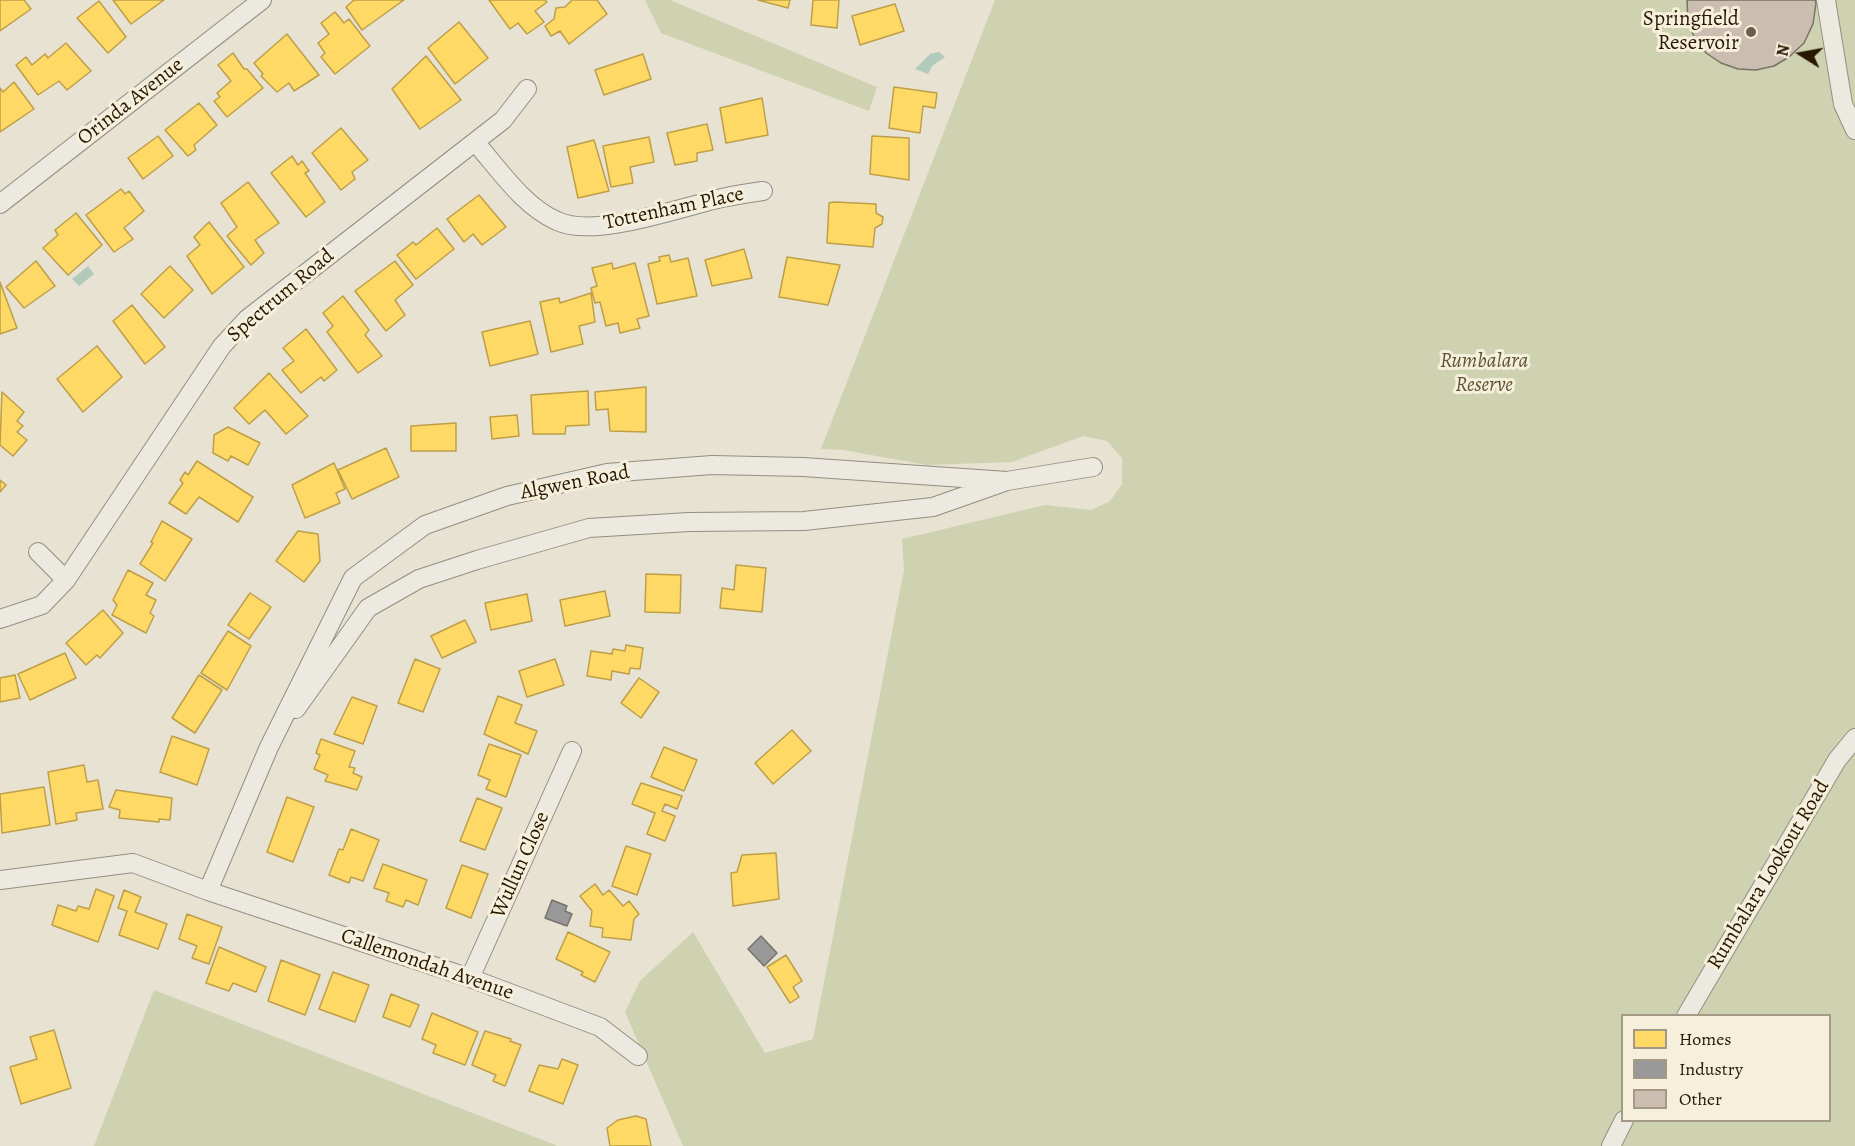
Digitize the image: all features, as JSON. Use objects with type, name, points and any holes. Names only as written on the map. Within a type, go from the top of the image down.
[{"type":"street","name":"Orinda Avenue","points":[[0,204],[262,0]]},
{"type":"street","points":[[1826,0],[1843,104],[1855,130]]},
{"type":"street","name":"Spectrum Road","points":[[0,619],[42,604],[66,580],[222,346],[247,319],[503,120],[526,89]]},
{"type":"street","name":"Tottenham Place","points":[[475,142],[539,211],[558,222],[574,226],[642,219],[722,198],[763,191]]},
{"type":"street","name":"Algwen Road","points":[[208,891],[269,747],[353,578],[425,525],[507,496],[607,473],[712,465],[803,467],[1007,481]]},
{"type":"street","name":"Algwen Road","points":[[269,747],[368,609],[419,579],[589,528],[689,522],[804,521],[933,507],[1007,481],[1093,468]]},
{"type":"street","points":[[38,552],[66,580]]},
{"type":"street","name":"Rumbalara Lookout Road","points":[[1687,1014],[1837,760],[1855,738]]},
{"type":"street","name":"Wullun Close","points":[[470,978],[572,751]]},
{"type":"street","name":"Callemondah Avenue","points":[[0,880],[133,863],[208,891],[470,978],[600,1027],[638,1056]]},
{"type":"street","points":[[1611,1146],[1623,1122]]},
{"type":"green space","points":[[645,0],[670,0],[877,87],[869,111],[661,33]]},
{"type":"green space","name":"Rumbalara Reserve","points":[[995,0],[1855,0],[1855,1146],[683,1146],[625,1012],[640,981],[693,932],[765,1053],[813,1039],[904,570],[902,539],[1045,505],[1091,510],[1110,501],[1122,484],[1122,458],[1107,441],[1083,436],[1012,462],[927,465],[843,450],[821,449]]},
{"type":"green space","points":[[154,990],[558,1146],[94,1146]]},
{"type":"shaded area","points":[[939,52],[945,57],[932,66],[928,74],[915,69],[930,54]]},
{"type":"shaded area","points":[[88,266],[94,274],[79,286],[72,279]]},
{"type":"building: Homes","points":[[0,0],[24,0],[31,9],[0,31]]},
{"type":"building: Homes","points":[[113,0],[164,0],[131,24]]},
{"type":"building: Homes","points":[[354,0],[404,0],[362,30],[346,7]]},
{"type":"building: Homes","points":[[489,0],[545,0],[547,2],[535,11],[544,22],[527,34],[518,23],[510,29]]},
{"type":"building: Homes","points":[[572,0],[597,0],[607,14],[569,44],[560,31],[551,36],[545,26],[554,19],[556,8],[565,7]]},
{"type":"building: Homes","points":[[758,0],[790,0],[788,8]]},
{"type":"building: Homes","points":[[813,0],[839,0],[837,28],[811,25]]},
{"type":"building: Homes","points":[[99,1],[126,37],[108,53],[77,18]]},
{"type":"building: Homes","points":[[895,4],[904,31],[860,45],[852,16]]},
{"type":"building: Homes","points":[[335,12],[344,23],[349,19],[370,46],[335,74],[321,57],[325,53],[318,43],[329,34],[321,23]]},
{"type":"building: Homes","points":[[459,22],[488,58],[455,84],[428,48]]},
{"type":"building: Homes","points":[[287,34],[319,75],[294,91],[289,83],[277,92],[261,76],[263,74],[254,63]]},
{"type":"building: Homes","points":[[66,43],[91,71],[67,90],[59,81],[38,95],[16,65],[26,57],[32,65],[45,54],[48,58]]},
{"type":"building: Homes","points":[[233,53],[244,69],[247,69],[263,88],[227,117],[214,101],[220,97],[217,93],[231,81],[218,65]]},
{"type":"building: Homes","points":[[643,54],[651,79],[604,95],[595,70]]},
{"type":"building: Homes","points":[[426,56],[461,100],[420,129],[392,89]]},
{"type":"building: Homes","points":[[14,82],[34,109],[0,132],[0,88],[3,92]]},
{"type":"building: Homes","points":[[894,87],[937,93],[935,108],[923,106],[920,133],[889,128]]},
{"type":"building: Homes","points":[[762,98],[768,135],[726,143],[720,108]]},
{"type":"building: Homes","points":[[199,103],[217,125],[194,145],[196,150],[188,156],[165,130]]},
{"type":"building: Homes","points":[[707,124],[713,150],[697,153],[697,161],[675,165],[667,133]]},
{"type":"building: Homes","points":[[341,128],[368,160],[352,172],[355,179],[341,190],[312,153]]},
{"type":"building: Homes","points":[[158,136],[173,156],[143,179],[128,158]]},
{"type":"building: Homes","points":[[872,136],[909,138],[909,180],[870,174]]},
{"type":"building: Homes","points":[[649,137],[654,162],[630,167],[633,183],[611,187],[603,146]]},
{"type":"building: Homes","points":[[594,140],[609,191],[578,198],[567,147]]},
{"type":"building: Homes","points":[[292,156],[298,165],[302,161],[309,171],[305,173],[325,202],[306,217],[271,173]]},
{"type":"building: Homes","points":[[248,182],[279,223],[255,240],[264,253],[251,265],[227,236],[237,227],[221,203]]},
{"type":"building: Homes","points":[[121,189],[125,194],[129,191],[144,211],[124,228],[133,239],[114,252],[86,215]]},
{"type":"building: Homes","points":[[479,195],[506,227],[482,245],[473,234],[464,242],[447,219]]},
{"type":"building: Homes","points":[[829,203],[876,204],[876,213],[883,217],[882,224],[875,228],[873,247],[827,243]]},
{"type":"building: Homes","points":[[76,213],[102,245],[68,275],[43,248],[58,235],[55,230]]},
{"type":"building: Homes","points":[[209,222],[244,267],[212,294],[187,256],[200,245],[194,237]]},
{"type":"building: Homes","points":[[437,228],[454,249],[416,279],[397,255],[413,242],[416,245]]},
{"type":"building: Homes","points":[[744,249],[752,278],[712,286],[705,260]]},
{"type":"building: Homes","points":[[669,255],[671,262],[688,258],[697,296],[657,304],[648,264],[660,261],[659,257]]},
{"type":"building: Homes","points":[[787,257],[840,265],[828,305],[779,297]]},
{"type":"building: Homes","points":[[36,261],[55,286],[24,308],[6,287]]},
{"type":"building: Homes","points":[[395,261],[413,285],[395,300],[405,315],[386,331],[355,291]]},
{"type":"building: Homes","points":[[612,263],[613,269],[635,263],[649,316],[637,319],[640,328],[620,333],[618,323],[606,326],[600,302],[595,303],[591,288],[597,286],[592,268]]},
{"type":"building: Homes","points":[[170,266],[193,290],[164,318],[141,294]]},
{"type":"building: Homes","points":[[0,282],[17,328],[0,334]]},
{"type":"building: Homes","points":[[591,293],[595,322],[579,326],[583,344],[551,352],[540,302],[559,298],[560,303]]},
{"type":"building: Homes","points":[[343,296],[369,330],[365,335],[382,356],[358,373],[327,332],[333,326],[323,313]]},
{"type":"building: Homes","points":[[132,305],[165,347],[145,364],[113,321]]},
{"type":"building: Homes","points":[[530,321],[538,354],[490,366],[482,332]]},
{"type":"building: Homes","points":[[306,329],[337,370],[324,381],[321,377],[301,393],[282,370],[294,361],[283,348]]},
{"type":"building: Homes","points":[[97,346],[122,377],[83,412],[57,379]]},
{"type":"building: Homes","points":[[269,373],[308,416],[286,434],[265,410],[249,424],[234,408]]},
{"type":"building: Homes","points":[[646,387],[646,432],[610,431],[608,409],[596,410],[595,392]]},
{"type":"building: Homes","points":[[588,391],[589,425],[566,426],[565,434],[533,434],[531,395]]},
{"type":"building: Homes","points":[[2,392],[24,412],[17,421],[23,426],[17,432],[27,440],[13,456],[0,445]]},
{"type":"building: Homes","points":[[517,415],[519,436],[492,439],[490,417]]},
{"type":"building: Homes","points":[[456,423],[456,451],[411,451],[411,426]]},
{"type":"building: Homes","points":[[228,427],[260,443],[248,465],[231,456],[228,461],[213,453],[214,435]]},
{"type":"building: Homes","points":[[386,448],[399,477],[352,499],[338,470]]},
{"type":"building: Homes","points":[[197,461],[253,497],[238,522],[199,497],[186,514],[169,503],[183,483],[180,480],[185,472],[188,475]]},
{"type":"building: Homes","points":[[334,463],[345,489],[336,493],[340,503],[305,518],[292,485]]},
{"type":"building: Homes","points":[[0,480],[6,485],[0,492]]},
{"type":"building: Homes","points":[[162,521],[192,539],[165,581],[140,564],[153,543],[151,542]]},
{"type":"building: Homes","points":[[298,531],[318,534],[320,561],[304,582],[276,561]]},
{"type":"building: Homes","points":[[736,565],[766,568],[762,612],[720,608],[722,588],[734,590]]},
{"type":"building: Homes","points":[[128,570],[153,583],[146,595],[156,600],[150,613],[154,616],[146,633],[112,615],[117,605],[113,600]]},
{"type":"building: Homes","points":[[646,574],[681,575],[680,613],[645,612]]},
{"type":"building: Homes","points":[[605,591],[610,616],[565,626],[560,600]]},
{"type":"building: Homes","points":[[250,593],[271,607],[249,639],[228,625]]},
{"type":"building: Homes","points":[[527,594],[532,621],[491,630],[485,603]]},
{"type":"building: Homes","points":[[103,610],[123,633],[100,658],[97,655],[86,665],[66,643]]},
{"type":"building: Homes","points":[[465,620],[476,642],[442,658],[431,636]]},
{"type":"building: Homes","points":[[228,631],[251,646],[227,690],[201,673]]},
{"type":"building: Homes","points":[[626,645],[643,648],[640,669],[630,668],[629,674],[612,671],[611,680],[587,676],[591,651],[612,654],[613,649],[625,651]]},
{"type":"building: Homes","points":[[65,653],[76,678],[30,700],[18,674]]},
{"type":"building: Homes","points":[[415,659],[440,669],[423,712],[398,703]]},
{"type":"building: Homes","points":[[555,659],[564,685],[527,697],[519,671]]},
{"type":"building: Homes","points":[[15,675],[20,698],[0,702],[0,678]]},
{"type":"building: Homes","points":[[199,675],[222,690],[195,733],[172,718]]},
{"type":"building: Homes","points":[[639,678],[659,692],[641,718],[621,703]]},
{"type":"building: Homes","points":[[498,696],[522,705],[515,723],[537,731],[528,754],[484,734]]},
{"type":"building: Homes","points":[[352,697],[377,706],[363,744],[334,734]]},
{"type":"building: Homes","points":[[792,730],[811,751],[773,784],[755,763]]},
{"type":"building: Homes","points":[[172,736],[209,749],[197,785],[160,772]]},
{"type":"building: Homes","points":[[321,739],[355,751],[349,767],[355,768],[353,773],[362,777],[357,790],[325,781],[328,775],[314,769],[320,755],[316,753]]},
{"type":"building: Homes","points":[[489,744],[521,755],[506,797],[486,789],[490,780],[478,775]]},
{"type":"building: Homes","points":[[664,747],[697,760],[684,791],[651,777]]},
{"type":"building: Homes","points":[[84,765],[87,782],[98,780],[103,809],[76,813],[77,820],[56,824],[48,772]]},
{"type":"building: Homes","points":[[641,783],[682,796],[677,809],[665,804],[662,811],[675,816],[665,841],[647,834],[655,813],[632,804]]},
{"type":"building: Homes","points":[[44,787],[50,825],[2,833],[0,794]]},
{"type":"building: Homes","points":[[116,790],[172,798],[170,820],[159,819],[159,822],[119,818],[120,810],[109,807]]},
{"type":"building: Homes","points":[[287,797],[314,807],[293,862],[267,852]]},
{"type":"building: Homes","points":[[477,798],[502,808],[485,850],[460,841]]},
{"type":"building: Homes","points":[[351,829],[379,840],[363,881],[351,877],[349,883],[329,875],[339,849],[343,850]]},
{"type":"building: Homes","points":[[626,846],[651,854],[637,895],[612,886]]},
{"type":"building: Homes","points":[[776,853],[779,899],[733,906],[731,873],[737,872],[742,855]]},
{"type":"building: Homes","points":[[383,864],[427,880],[418,905],[406,900],[403,907],[386,901],[389,893],[374,888]]},
{"type":"building: Homes","points":[[462,865],[488,874],[471,918],[446,908]]},
{"type":"building: Homes","points":[[595,884],[603,895],[609,890],[623,906],[629,901],[639,914],[634,919],[631,940],[602,937],[603,928],[590,926],[592,911],[580,896]]},
{"type":"building: Homes","points":[[96,889],[114,896],[98,942],[52,925],[58,905],[76,911],[78,906],[89,909]]},
{"type":"building: Homes","points":[[124,890],[141,897],[135,912],[167,924],[158,949],[119,935],[127,911],[118,908]]},
{"type":"building: Homes","points":[[187,914],[222,927],[209,964],[192,958],[197,946],[179,939]]},
{"type":"building: Homes","points":[[568,932],[610,952],[595,982],[581,975],[583,972],[556,959]]},
{"type":"building: Homes","points":[[219,947],[266,967],[256,992],[233,983],[229,991],[206,983]]},
{"type":"building: Homes","points":[[786,955],[802,981],[793,987],[799,997],[790,1003],[767,967]]},
{"type":"building: Homes","points":[[281,960],[320,975],[305,1015],[268,1001]]},
{"type":"building: Homes","points":[[333,972],[369,985],[355,1022],[319,1009]]},
{"type":"building: Homes","points":[[391,994],[419,1005],[410,1027],[383,1017]]},
{"type":"building: Homes","points":[[432,1013],[478,1032],[465,1065],[433,1053],[436,1045],[422,1039]]},
{"type":"building: Homes","points":[[54,1030],[71,1088],[21,1104],[10,1067],[37,1059],[30,1037]]},
{"type":"building: Homes","points":[[485,1031],[511,1039],[510,1041],[521,1045],[505,1086],[493,1081],[496,1075],[472,1065]]},
{"type":"building: Homes","points":[[562,1059],[578,1065],[563,1104],[529,1091],[539,1065],[558,1069]]},
{"type":"building: Homes","points":[[636,1116],[646,1119],[651,1146],[610,1146],[607,1128],[618,1120]]},
{"type":"building: Industry","points":[[552,900],[567,906],[565,911],[572,914],[567,926],[545,918]]},
{"type":"building: Industry","points":[[761,936],[777,953],[764,966],[748,949]]},
{"type":"building: Other","name":"Springfield Reservoir","points":[[1687,0],[1815,0],[1816,3],[1813,24],[1804,43],[1789,57],[1774,66],[1756,70],[1738,69],[1721,63],[1706,53],[1695,39],[1688,22]]},
{"type":"place","name":"Springfield Reservoir","points":[[1751,32]]}]
